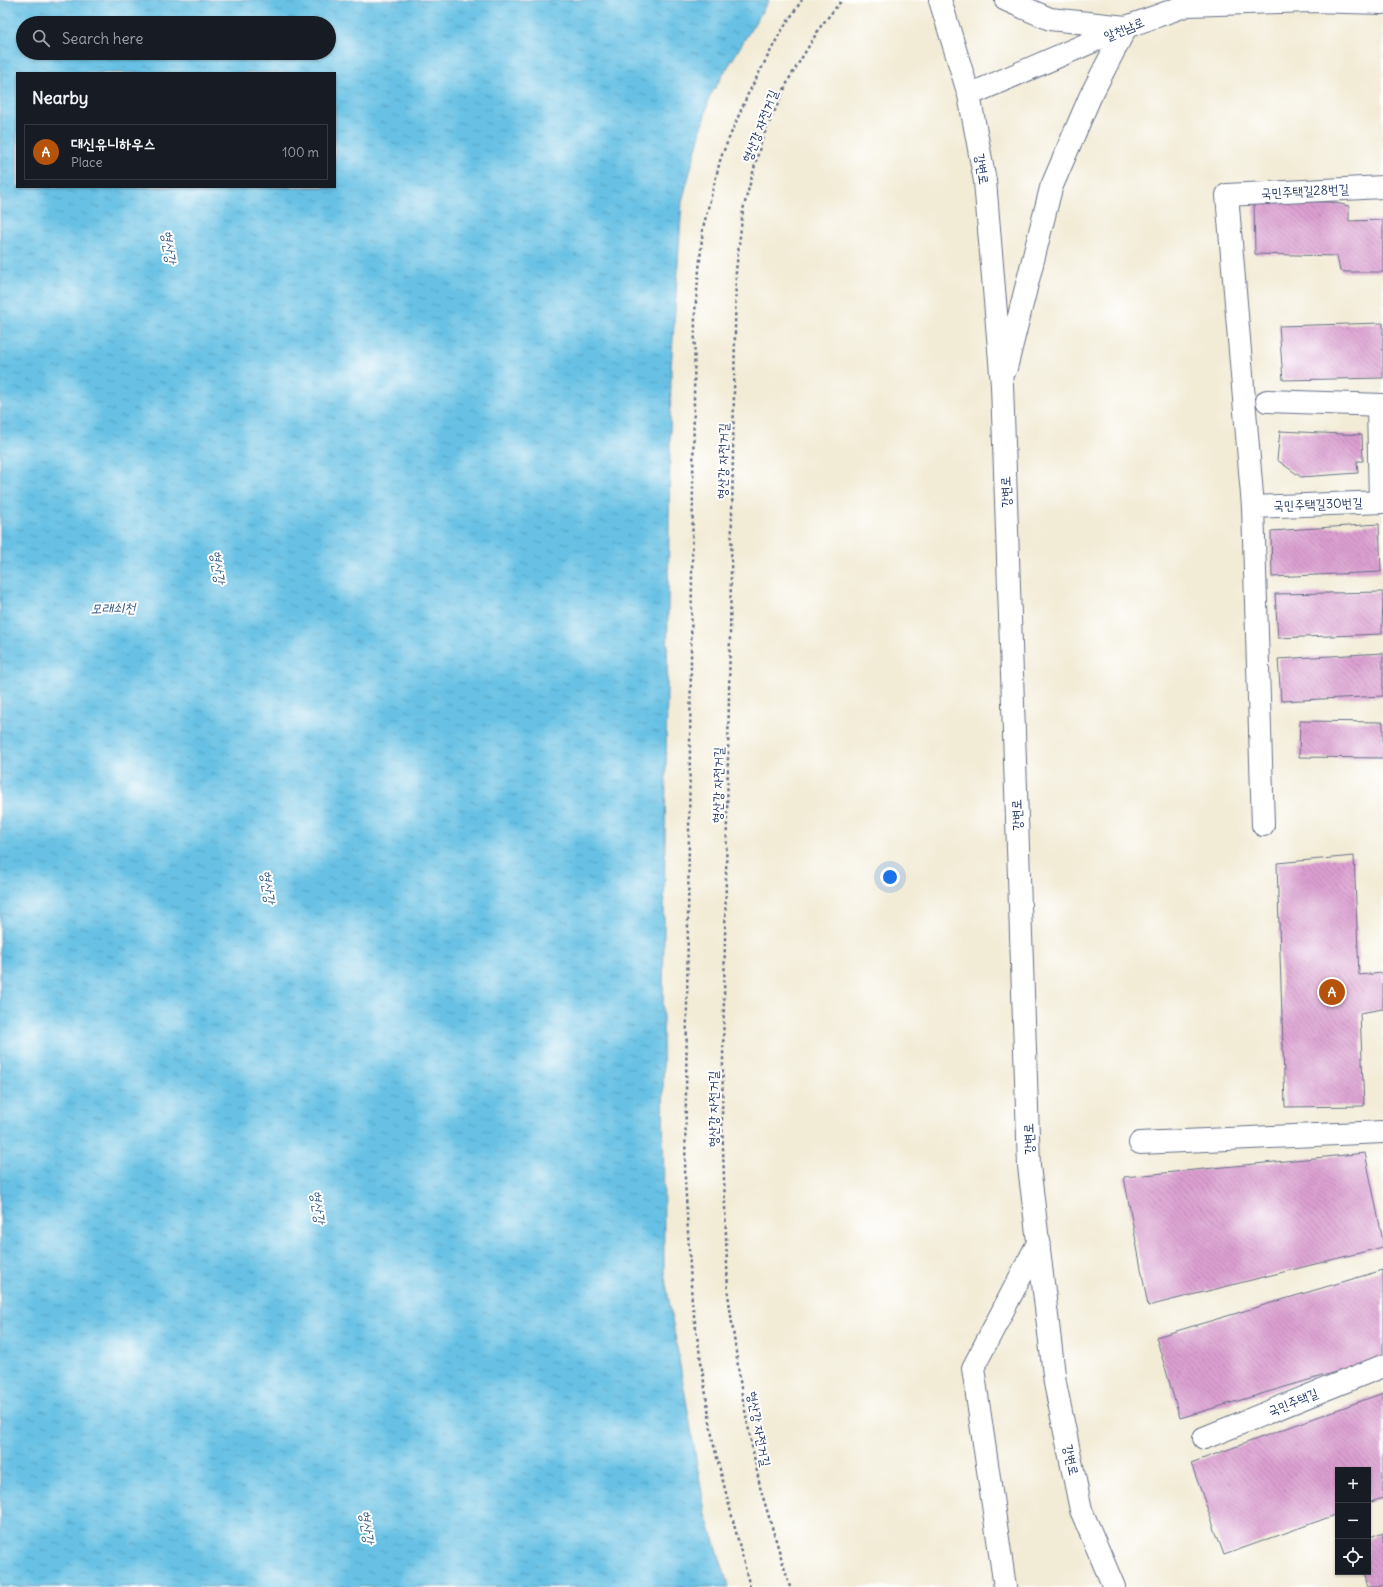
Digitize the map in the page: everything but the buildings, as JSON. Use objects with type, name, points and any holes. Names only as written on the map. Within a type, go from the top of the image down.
[{"type":"street","name":"강변로","points":[[940,0],[969,95],[985,181],[1002,385],[1030,1166],[1055,1383],[1081,1510],[1114,1587]]},
{"type":"street","points":[[1002,385],[1052,188],[1090,97],[1126,27],[1050,19],[1006,0]]},
{"type":"street","name":"알천남로","points":[[969,95],[1126,27],[1188,5],[1311,1],[1383,3]]},
{"type":"street","name":"국민주택길28번길","points":[[1253,507],[1227,195],[1383,187]]},
{"type":"street","points":[[1267,401],[1380,405],[1382,502]]},
{"type":"street","name":"국민주택길30번길","points":[[1253,507],[1382,502]]},
{"type":"street","points":[[1253,507],[1263,825]]},
{"type":"street","points":[[1140,1143],[1383,1132]]},
{"type":"street","points":[[1005,1587],[973,1368],[1039,1241]]},
{"type":"street","name":"국민주택길","points":[[1204,1438],[1383,1366]]},
{"type":"path","points":[[750,1587],[713,1442],[692,1302],[685,1180],[695,312],[703,228],[720,157],[748,94],[780,33],[802,0]]},
{"type":"path","name":"형산강 자전거길","points":[[790,1587],[760,1487],[742,1395],[728,1294],[722,1119],[736,271],[743,210],[762,140],[789,79],[821,26],[842,0]]},
{"type":"water","points":[[0,0],[769,0],[710,96],[682,202],[671,370],[663,1008],[664,1271],[705,1511],[729,1587],[0,1587]]},
{"type":"place","name":"대신유니하우스","points":[[1332,992]]},
{"type":"water label","name":"형산강","points":[[169,247]]},
{"type":"water label","name":"형산강","points":[[218,567]]},
{"type":"water label","name":"모래쇠천","points":[[113,608]]},
{"type":"water label","name":"형산강","points":[[268,887]]},
{"type":"water label","name":"형산강","points":[[318,1207]]},
{"type":"water label","name":"형산강","points":[[367,1527]]}]
